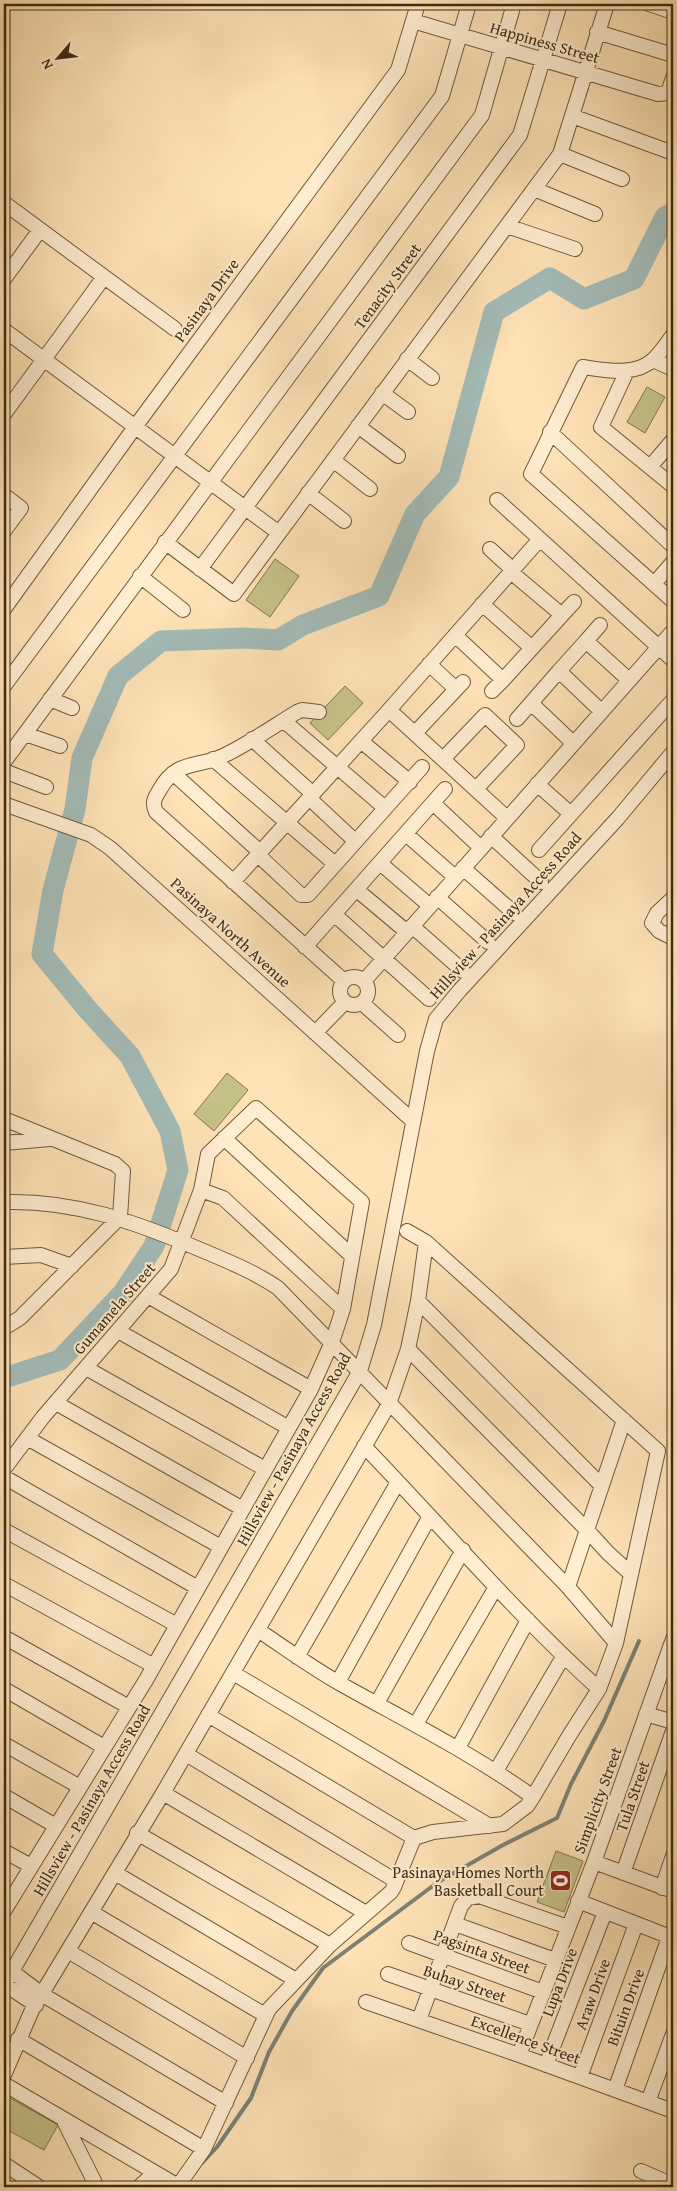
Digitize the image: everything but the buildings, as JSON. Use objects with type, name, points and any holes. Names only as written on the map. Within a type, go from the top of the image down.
[{"type":"street","name":"Pasinaya Drive","points":[[4,608],[398,70],[418,4]]},
{"type":"street","points":[[4,686],[442,96],[470,4]]},
{"type":"street","points":[[4,762],[482,114],[514,4]]},
{"type":"street","name":"Tenacity Street","points":[[200,569],[520,135],[560,4]]},
{"type":"street","points":[[165,542],[234,594],[560,154],[606,4]]},
{"type":"street","points":[[649,4],[673,12]]},
{"type":"street","name":"Happiness Street","points":[[413,21],[658,94],[668,93],[673,78]]},
{"type":"street","points":[[597,32],[673,55]]},
{"type":"street","points":[[572,116],[673,153]]},
{"type":"street","points":[[560,154],[622,179]]},
{"type":"street","points":[[534,189],[595,214]]},
{"type":"street","points":[[4,203],[176,329]]},
{"type":"street","points":[[507,226],[575,249]]},
{"type":"street","points":[[4,280],[40,230]]},
{"type":"street","points":[[4,414],[104,277]]},
{"type":"street","points":[[4,330],[279,533]]},
{"type":"street","points":[[673,335],[653,360],[642,367],[627,371],[583,367],[531,474],[673,601]]},
{"type":"street","points":[[407,360],[432,378]]},
{"type":"street","points":[[653,360],[673,369]]},
{"type":"street","points":[[627,371],[601,427],[673,486]]},
{"type":"street","points":[[382,393],[408,412]]},
{"type":"street","points":[[358,426],[398,456]]},
{"type":"street","points":[[550,432],[673,546]]},
{"type":"street","points":[[650,467],[673,440]]},
{"type":"street","points":[[333,460],[370,489]]},
{"type":"street","points":[[308,493],[344,521]]},
{"type":"street","points":[[4,495],[21,508],[4,530]]},
{"type":"street","points":[[497,500],[673,660]]},
{"type":"street","points":[[233,882],[389,710],[540,539]]},
{"type":"street","points":[[490,549],[562,615]]},
{"type":"street","points":[[654,584],[673,562]]},
{"type":"street","points":[[140,576],[183,610]]},
{"type":"street","points":[[492,691],[574,602]]},
{"type":"street","points":[[482,604],[532,648]]},
{"type":"street","points":[[517,718],[600,625]]},
{"type":"street","points":[[364,981],[673,630]]},
{"type":"street","points":[[455,635],[502,680]]},
{"type":"street","points":[[586,641],[629,680]]},
{"type":"street","points":[[415,733],[460,685],[430,664]]},
{"type":"street","points":[[559,671],[601,711]]},
{"type":"street","points":[[50,699],[72,708]]},
{"type":"street","points":[[539,850],[673,700]]},
{"type":"street","points":[[531,703],[573,743]]},
{"type":"street","points":[[319,712],[302,710],[228,754],[191,764],[173,773],[164,782],[153,802],[156,812],[344,981]]},
{"type":"street","points":[[389,710],[507,818]]},
{"type":"street","points":[[443,759],[485,715],[517,744],[476,789]]},
{"type":"street","points":[[284,720],[385,808]]},
{"type":"street","points":[[25,734],[60,746]]},
{"type":"street","points":[[252,739],[355,841]]},
{"type":"street","points":[[361,741],[410,782]]},
{"type":"street","name":"Hillsview - Pasinaya Access Road","points":[[4,1985],[8,1968],[360,1371],[374,1325],[433,1026],[440,1014],[618,818],[673,752]]},
{"type":"street","points":[[213,759],[335,864]]},
{"type":"street","points":[[173,773],[305,896],[308,895],[422,767]]},
{"type":"street","points":[[4,772],[46,787]]},
{"type":"street","points":[[537,784],[571,814]]},
{"type":"street","points":[[305,947],[445,789]]},
{"type":"street","points":[[433,803],[481,848]]},
{"type":"street","name":"Pasinaya North Avenue","points":[[4,804],[91,835],[130,863],[413,1121]]},
{"type":"street","points":[[406,834],[514,912]]},
{"type":"street","points":[[491,836],[541,882]]},
{"type":"street","points":[[380,863],[488,942]]},
{"type":"street","points":[[357,890],[463,971]]},
{"type":"street","points":[[673,898],[657,913],[652,922],[659,931],[673,938]]},
{"type":"street","points":[[335,915],[429,999]]},
{"type":"street","points":[[356,977],[364,981],[368,995],[362,1003],[353,1006],[344,1002],[340,994],[344,981],[356,977]]},
{"type":"street","points":[[316,1033],[344,1002]]},
{"type":"street","points":[[362,1003],[398,1035]]},
{"type":"street","name":"Gumamela Street","points":[[4,1469],[56,1403],[171,1269],[175,1239],[201,1190],[208,1154],[256,1108],[362,1202],[352,1256]]},
{"type":"street","points":[[4,1119],[115,1164],[123,1171],[120,1217],[20,1318],[4,1328]]},
{"type":"street","points":[[4,1909],[154,1666],[311,1389],[332,1342],[342,1309],[352,1256],[224,1138]]},
{"type":"street","points":[[4,1143],[53,1139]]},
{"type":"street","points":[[201,1190],[224,1198],[342,1309]]},
{"type":"street","points":[[4,1202],[56,1203],[120,1217],[255,1273],[278,1288],[568,1587],[616,1642]]},
{"type":"street","points":[[208,1715],[414,1838],[433,1832],[503,1824],[527,1806],[534,1798],[569,1736],[599,1689],[616,1642],[658,1452],[426,1242],[408,1231]]},
{"type":"street","points":[[4,2075],[18,2039],[39,2000],[186,1754],[389,1404],[408,1349],[418,1301],[426,1242]]},
{"type":"street","points":[[4,1256],[41,1255],[72,1266]]},
{"type":"street","points":[[148,1296],[311,1389]]},
{"type":"street","points":[[418,1301],[601,1485]]},
{"type":"street","points":[[118,1331],[289,1428]]},
{"type":"street","points":[[408,1349],[608,1553],[631,1574]]},
{"type":"street","points":[[86,1368],[265,1469]]},
{"type":"street","points":[[56,1403],[243,1509]]},
{"type":"street","points":[[568,1587],[624,1420]]},
{"type":"street","points":[[27,1438],[221,1547]]},
{"type":"street","points":[[364,1446],[563,1657],[599,1689]]},
{"type":"street","points":[[4,1477],[198,1588]]},
{"type":"street","points":[[297,1656],[398,1482]]},
{"type":"street","points":[[338,1682],[430,1516]]},
{"type":"street","points":[[4,1530],[177,1625]]},
{"type":"street","points":[[377,1703],[463,1550]]},
{"type":"street","points":[[4,1584],[154,1666]]},
{"type":"street","points":[[416,1724],[496,1587]]},
{"type":"street","points":[[458,1748],[528,1620]]},
{"type":"street","points":[[258,1630],[338,1682],[416,1724],[496,1771],[534,1798]]},
{"type":"street","points":[[4,1637],[129,1707]]},
{"type":"street","name":"Simplicity Street","points":[[519,2055],[594,1862],[646,1714],[667,1677],[673,1640]]},
{"type":"street","points":[[496,1771],[563,1657]]},
{"type":"street","points":[[233,1673],[490,1826]]},
{"type":"street","points":[[4,1689],[104,1747]]},
{"type":"street","points":[[646,1714],[673,1722]]},
{"type":"street","name":"Tula Street","points":[[623,1873],[673,1730]]},
{"type":"street","points":[[4,1744],[80,1787]]},
{"type":"street","points":[[186,1754],[396,1882]]},
{"type":"street","points":[[163,1793],[366,1913]]},
{"type":"street","points":[[4,1796],[56,1826]]},
{"type":"street","points":[[138,1833],[330,1946]]},
{"type":"street","points":[[4,2084],[177,2187],[204,2149],[266,2015],[296,1980],[330,1946],[390,1892],[414,1838]]},
{"type":"street","points":[[4,1851],[31,1866]]},
{"type":"street","points":[[594,1862],[668,1890],[673,1856]]},
{"type":"street","points":[[115,1872],[296,1980]]},
{"type":"street","points":[[419,2020],[461,1906],[468,1898],[479,1896],[568,1927]]},
{"type":"street","points":[[578,1901],[671,1938]]},
{"type":"street","points":[[91,1912],[266,2015]]},
{"type":"street","name":"Lupa Drive","points":[[546,2064],[605,1912]]},
{"type":"street","points":[[455,1924],[555,1960]]},
{"type":"street","name":"Araw Drive","points":[[580,2077],[636,1924]]},
{"type":"street","name":"Bituin Drive","points":[[614,2090],[671,1938]]},
{"type":"street","name":"Pagsinta Street","points":[[409,1943],[543,1992]]},
{"type":"street","points":[[68,1951],[247,2058]]},
{"type":"street","points":[[8,1968],[39,2000]]},
{"type":"street","name":"Buhay Street","points":[[388,1974],[530,2024]]},
{"type":"street","points":[[4,1985],[39,2000],[226,2103]]},
{"type":"street","name":"Excellence Street","points":[[366,2002],[546,2064],[673,2111]]},
{"type":"street","points":[[648,2102],[673,2034]]},
{"type":"street","points":[[18,2039],[204,2149]]},
{"type":"street","points":[[63,2119],[98,2187]]},
{"type":"street","points":[[4,2164],[14,2173],[39,2187]]},
{"type":"street","points":[[641,2170],[655,2183],[673,2185]]},
{"type":"street","points":[[139,2187],[154,2173]]},
{"type":"shaded area","points":[[647,387],[665,397],[645,433],[627,422]]},
{"type":"shaded area","points":[[275,559],[299,576],[270,617],[246,600]]},
{"type":"shaded area","points":[[345,686],[363,703],[328,740],[310,723]]},
{"type":"shaded area","points":[[227,1073],[248,1090],[214,1131],[194,1114]]},
{"type":"shaded area","name":"Pasinaya Homes North Basketball Court","points":[[556,1851],[583,1861],[564,1912],[537,1902]]},
{"type":"shaded area","points":[[10,2098],[58,2125],[44,2150],[4,2128],[4,2109]]},
{"type":"waterway","points":[[4,1378],[60,1360],[123,1293],[154,1246],[178,1170],[170,1131],[130,1056],[88,1010],[42,954],[53,890],[75,809],[82,758],[118,676],[161,641],[245,638],[278,640],[303,625],[379,596],[415,514],[449,477],[494,312],[550,278],[584,299],[634,279],[665,217],[673,213]]},
{"type":"waterway","points":[[202,2163],[217,2147],[251,2098],[269,2052],[292,2011],[323,1968],[438,1882],[503,1845],[557,1818],[571,1784],[604,1721],[639,1641]]},
{"type":"place","name":"Pasinaya Homes North Basketball Court","points":[[560,1881]]}]
